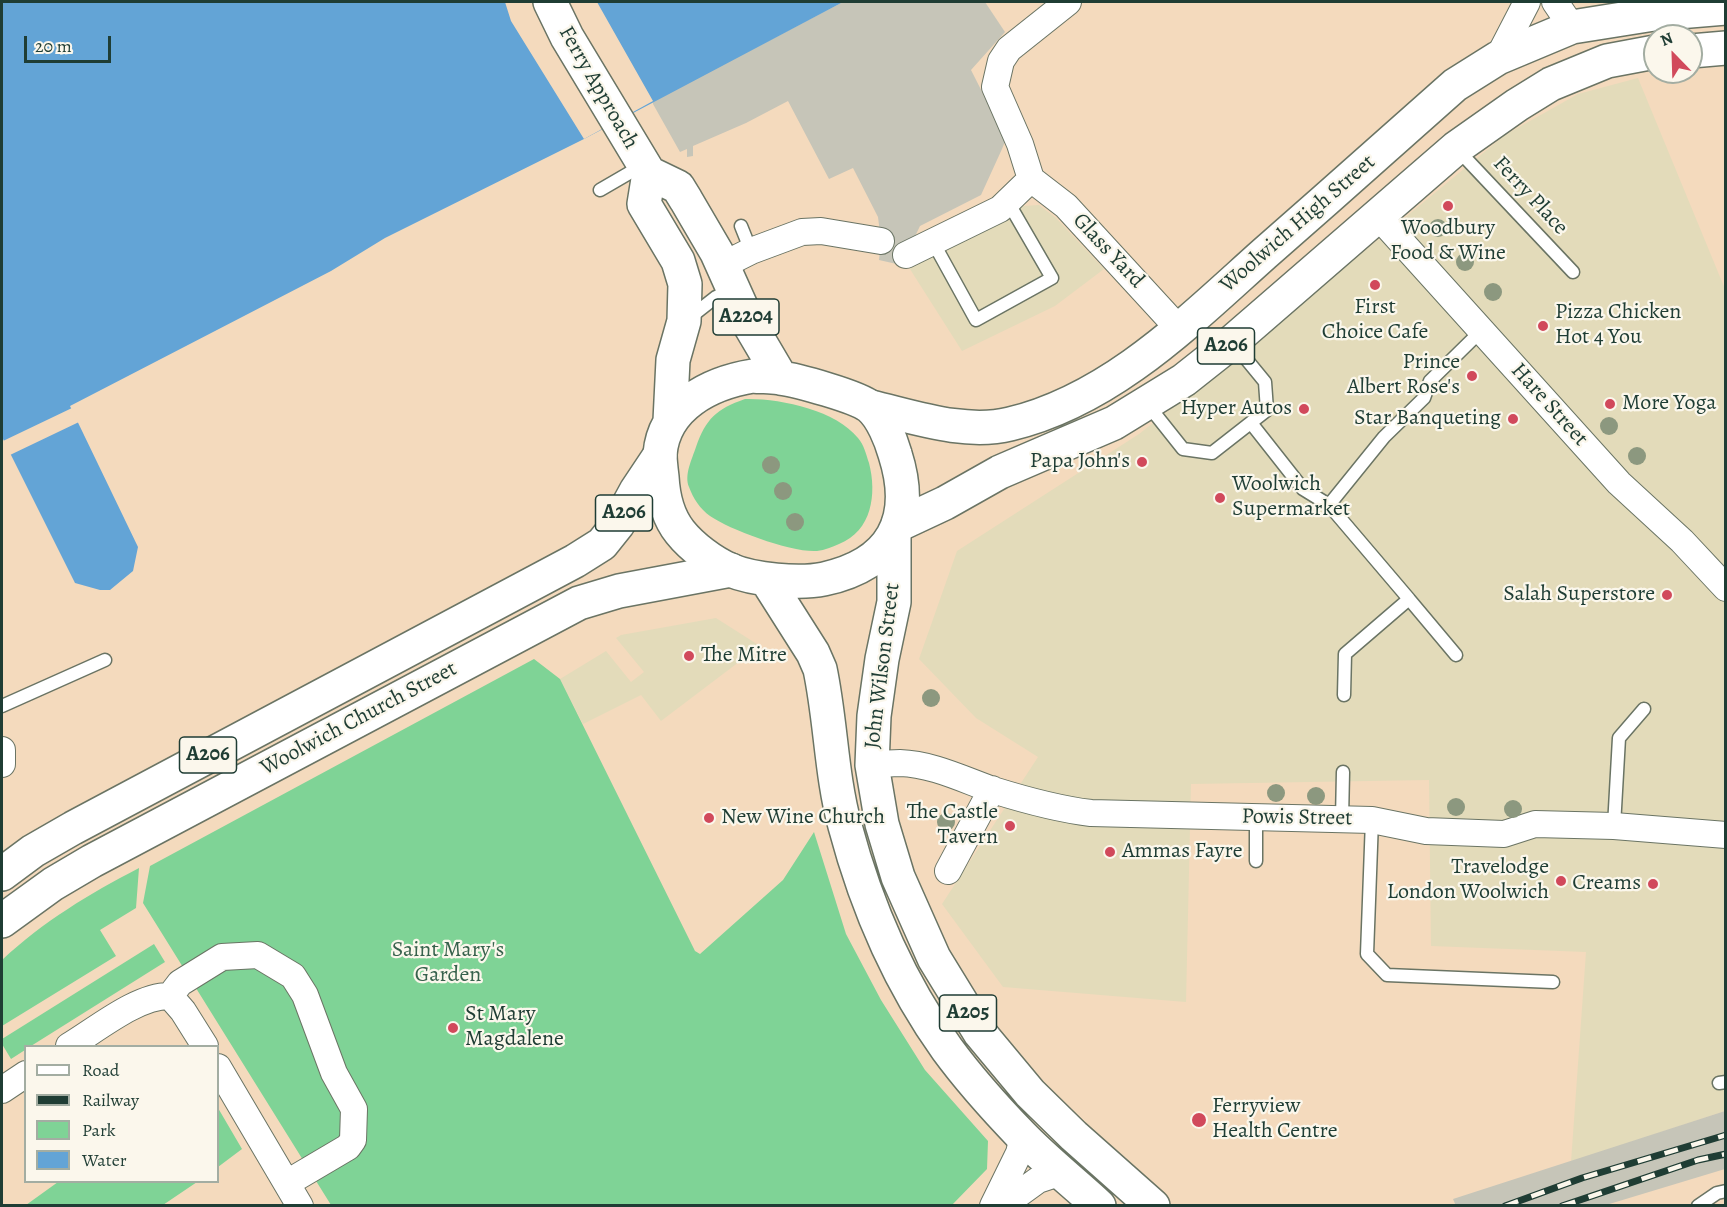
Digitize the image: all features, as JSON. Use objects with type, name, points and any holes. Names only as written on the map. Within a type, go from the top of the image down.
[{"type":"main road","name":"Ferry Approach","points":[[550,2],[567,37],[646,169],[678,187],[717,253],[748,322],[781,378]]},
{"type":"main road","name":"Woolwich High Street","points":[[670,421],[690,400],[708,388],[733,379],[753,376],[781,378],[853,398],[871,407],[964,427],[1009,425],[1069,402],[1124,371],[1179,329],[1455,85],[1563,14],[1654,14],[1725,8]]},
{"type":"main road","points":[[1703,50],[1725,48]]},
{"type":"main road","name":"Woolwich High Street","points":[[896,530],[1000,472],[1114,423],[1184,380],[1232,342],[1456,148],[1499,116],[1551,84],[1606,61],[1643,54]]},
{"type":"main road","name":"Ferry Approach","points":[[646,169],[644,204],[678,261],[684,284],[684,321],[673,360],[670,421]]},
{"type":"main road","name":"John Wilson Street","points":[[871,407],[886,430],[898,463],[904,500],[896,530],[894,602],[873,716],[872,765],[882,824],[898,877],[934,958],[980,1033],[1030,1093],[1078,1168],[1099,1206]]},
{"type":"main road","points":[[670,421],[660,455],[662,486],[668,512],[679,531],[700,552],[730,570],[766,579],[806,581],[822,579],[846,573],[871,561],[896,530]]},
{"type":"main road","name":"Woolwich Church Street","points":[[2,874],[33,851],[73,828],[575,561],[602,544],[660,455]]},
{"type":"main road","name":"Woolwich Church Street","points":[[2,921],[53,884],[92,861],[526,630],[597,596],[730,570]]},
{"type":"main road","name":"John Wilson Street","points":[[766,579],[813,653],[820,669],[844,825],[880,931],[901,975],[947,1048],[1023,1137],[1153,1206]]},
{"type":"street","points":[[906,255],[1000,209],[1031,179],[1020,144],[996,87],[1001,61],[1009,49],[1068,2]]},
{"type":"street","points":[[1498,58],[1527,2]]},
{"type":"street","name":"Glass Yard","points":[[1031,179],[1066,206],[1179,329]]},
{"type":"street","name":"Hare Street","points":[[1378,216],[1619,483],[1682,541],[1725,588]]},
{"type":"street","points":[[717,253],[731,261],[802,232],[821,231],[882,241]]},
{"type":"street","points":[[2,750],[2,764]]},
{"type":"street","name":"Powis Street","points":[[872,765],[901,763],[941,770],[992,789],[1065,810],[1091,813],[1372,820],[1426,831],[1504,834],[1535,824],[1614,826],[1725,835]]},
{"type":"street","points":[[948,871],[992,789]]},
{"type":"street","points":[[170,996],[180,983],[222,957],[258,956],[293,976],[305,995],[334,1073],[354,1109],[353,1140],[348,1147],[287,1183]]},
{"type":"street","points":[[72,1045],[142,1001],[158,996],[170,996],[183,1011],[204,1045]]},
{"type":"street","points":[[219,1069],[300,1206]]},
{"type":"street","points":[[2,1090],[24,1075]]},
{"type":"street","points":[[993,1206],[1023,1137]]},
{"type":"street","points":[[1002,1206],[1038,1180],[1078,1168]]},
{"type":"lane","name":"Ferry Place","points":[[1456,148],[1573,272]]},
{"type":"lane","points":[[600,190],[646,169]]},
{"type":"lane","points":[[933,242],[976,320],[1052,278],[1008,201]]},
{"type":"lane","points":[[741,226],[751,251]]},
{"type":"lane","points":[[684,321],[716,297],[732,289]]},
{"type":"lane","points":[[1329,505],[1384,437],[1424,398],[1430,381],[1482,330]]},
{"type":"lane","points":[[1147,403],[1183,449],[1212,453],[1268,410],[1265,382],[1232,342]]},
{"type":"lane","points":[[1251,423],[1304,489],[1329,505],[1456,656]]},
{"type":"lane","points":[[1344,695],[1345,654],[1409,599]]},
{"type":"lane","points":[[2,706],[105,660]]},
{"type":"lane","points":[[1614,826],[1618,738],[1644,709]]},
{"type":"lane","points":[[1342,819],[1343,772]]},
{"type":"lane","points":[[1256,818],[1256,861]]},
{"type":"lane","points":[[1372,820],[1367,954],[1387,975],[1553,982]]},
{"type":"lane","points":[[1698,1206],[1717,1193],[1725,1191]]},
{"type":"shaded area","points":[[843,2],[985,2],[1005,32],[971,70],[1006,139],[1002,149],[981,195],[920,226],[901,265],[879,260],[881,241],[878,217],[853,168],[829,179],[788,101],[746,123],[693,146],[693,156],[687,157],[687,149],[680,152],[653,104],[653,101]]},
{"type":"shaded area","points":[[1638,78],[1725,289],[1725,1111],[1571,1162],[1586,952],[1431,946],[1429,780],[1191,784],[1186,1002],[1003,987],[942,904],[1038,757],[976,718],[919,659],[957,551],[1139,434],[1219,371],[1505,135],[1578,94]]},
{"type":"shaded area","points":[[1039,205],[1056,218],[1104,269],[1055,306],[962,351],[908,266],[1023,206]]},
{"type":"shaded area","points":[[716,618],[760,646],[661,721],[641,695],[583,724],[560,679],[606,651],[631,682],[644,672],[616,638],[621,635]]},
{"type":"shaded area","points":[[1725,1111],[1725,1169],[1606,1205],[1456,1206],[1453,1199]]},
{"type":"green space","points":[[745,399],[774,401],[822,413],[848,428],[860,441],[869,463],[872,499],[865,521],[850,538],[820,551],[806,551],[762,540],[732,528],[710,516],[697,503],[687,477],[700,437],[713,416]]},
{"type":"green space","name":"Saint Mary's Garden","points":[[534,659],[560,679],[695,951],[700,954],[783,880],[814,832],[846,934],[881,1000],[925,1070],[988,1141],[987,1169],[952,1205],[331,1205],[143,903],[150,866]]},
{"type":"green space","points":[[139,868],[136,908],[100,930],[116,956],[2,1026],[2,960],[68,909]]},
{"type":"green space","points":[[154,944],[165,962],[33,1045],[24,1045],[24,1051],[11,1059],[2,1044],[2,1039]]},
{"type":"green space","points":[[219,1110],[242,1149],[219,1166]]},
{"type":"green space","points":[[57,1183],[196,1183],[163,1205],[26,1205]]},
{"type":"water","points":[[2,2],[843,2],[584,139],[385,238],[331,271],[70,406],[138,547],[133,571],[110,590],[100,590],[75,583],[2,437]]},
{"type":"pier","points":[[505,2],[597,2],[653,101],[584,139],[511,21]]},
{"type":"pier","points":[[72,408],[79,422],[10,455],[3,441]]},
{"type":"railway","points":[[1505,1206],[1582,1178],[1726,1135]]},
{"type":"railway","points":[[1562,1206],[1698,1160],[1726,1154]]},
{"type":"place","name":"Woodbury Food & Wine","points":[[1448,206]]},
{"type":"place","name":"First Choice Cafe","points":[[1375,285]]},
{"type":"place","name":"Pizza Chicken Hot 4 You","points":[[1543,326]]},
{"type":"place","name":"Prince Albert Rose's","points":[[1472,376]]},
{"type":"place","name":"More Yoga","points":[[1610,404]]},
{"type":"place","name":"Hyper Autos","points":[[1304,409]]},
{"type":"place","name":"Star Banqueting","points":[[1513,419]]},
{"type":"place","name":"Papa John's","points":[[1142,462]]},
{"type":"place","name":"Woolwich Supermarket","points":[[1220,498]]},
{"type":"place","name":"Salah Superstore","points":[[1667,595]]},
{"type":"place","name":"The Mitre","points":[[689,656]]},
{"type":"place","name":"New Wine Church","points":[[709,818]]},
{"type":"place","name":"The Castle Tavern","points":[[1010,826]]},
{"type":"place","name":"Ammas Fayre","points":[[1110,852]]},
{"type":"place","name":"Travelodge London Woolwich","points":[[1561,881]]},
{"type":"place","name":"Creams","points":[[1653,884]]},
{"type":"place","name":"St Mary Magdalene","points":[[453,1028]]},
{"type":"place","name":"Ferryview Health Centre","points":[[1199,1120]]}]
